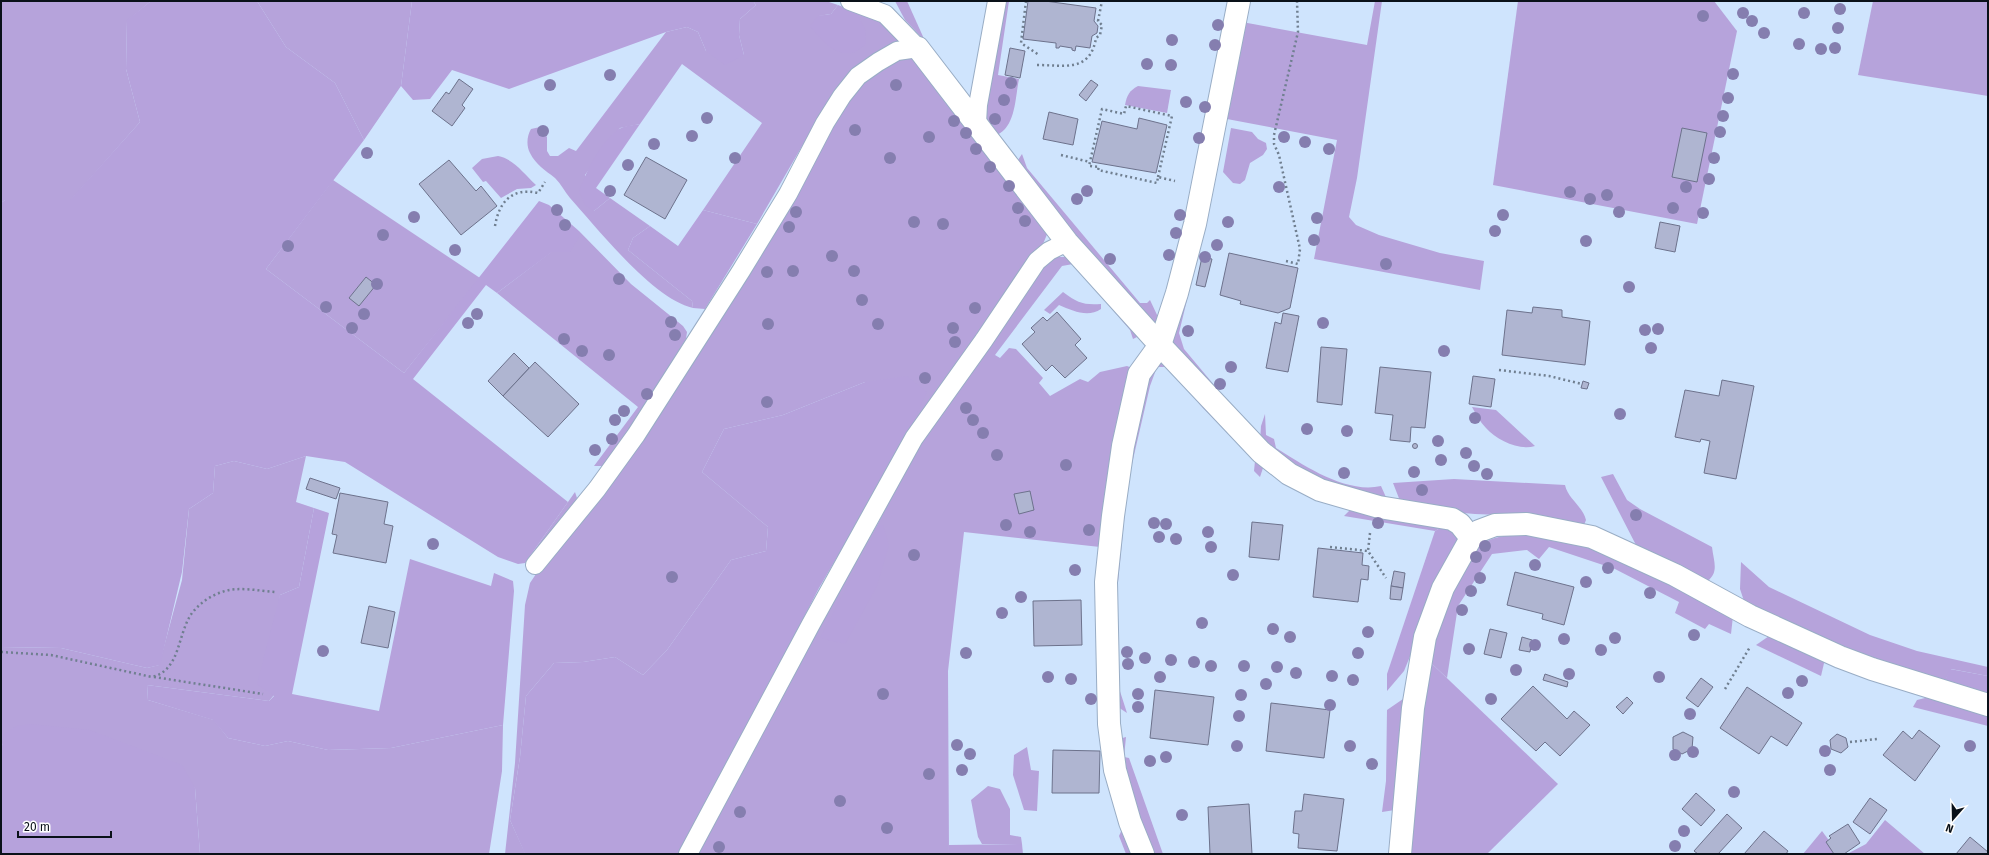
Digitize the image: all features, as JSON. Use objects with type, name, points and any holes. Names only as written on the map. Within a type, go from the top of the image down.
[{"type":"street","points":[[1143,854],[1130,822],[1114,762],[1109,724],[1106,582],[1118,476],[1139,374],[1160,345],[1177,294],[1195,224],[1239,1]]},
{"type":"street","points":[[918,48],[1068,242],[1160,345],[1261,452],[1289,474],[1320,490],[1351,500],[1385,508],[1452,519],[1460,524],[1471,538]]},
{"type":"street","points":[[1400,854],[1413,708],[1425,637],[1443,588],[1471,538],[1479,531],[1495,525],[1526,524],[1592,537],[1676,575],[1750,616],[1840,657],[1872,669],[1988,705]]},
{"type":"lane","points":[[850,1],[885,14],[918,48]]},
{"type":"lane","points":[[977,123],[978,105],[997,1]]},
{"type":"lane","points":[[535,565],[597,489],[636,435],[788,194],[825,123],[842,96],[858,76],[878,62],[897,51],[918,48]]},
{"type":"lane","points":[[688,854],[914,438],[984,340],[1037,261],[1049,251],[1068,242]]},
{"type":"path","points":[[1026,1],[1021,43],[1039,55]]},
{"type":"path","points":[[1037,65],[1065,67],[1076,66],[1084,61],[1094,48],[1096,38],[1100,35],[1102,25],[1098,21],[1102,1]]},
{"type":"path","points":[[1286,262],[1298,264],[1300,249],[1278,155],[1274,144],[1274,135],[1298,32],[1296,1]]},
{"type":"path","points":[[1126,106],[1172,116],[1158,177],[1157,183],[1098,170],[1099,167],[1089,166],[1102,109],[1124,114],[1126,106]]},
{"type":"path","points":[[1061,155],[1090,162]]},
{"type":"path","points":[[1158,177],[1180,183]]},
{"type":"path","points":[[495,226],[498,209],[510,197],[529,191],[538,193],[545,182]]},
{"type":"path","points":[[1500,370],[1549,376],[1582,384]]},
{"type":"path","points":[[1371,529],[1368,552],[1386,578]]},
{"type":"path","points":[[1330,547],[1368,552]]},
{"type":"path","points":[[152,677],[162,674],[170,667],[192,614],[205,600],[223,592],[246,590],[276,592]]},
{"type":"path","points":[[1725,689],[1752,644]]},
{"type":"path","points":[[1,652],[50,655],[152,677],[263,694]]},
{"type":"path","points":[[1850,742],[1877,739]]},
{"type":"shaded area","points":[[1,1],[151,1],[127,21],[126,69],[140,122],[70,201],[5,200],[1,203]]},
{"type":"shaded area","points":[[151,1],[257,1],[286,47],[335,83],[364,140],[266,269],[404,373],[539,201],[549,205],[579,231],[579,237],[570,252],[552,252],[497,293],[486,285],[413,379],[568,502],[525,563],[518,564],[498,557],[345,462],[306,456],[267,469],[234,461],[215,466],[213,493],[189,509],[182,572],[160,665],[147,668],[61,648],[1,647],[1,203],[5,200],[70,200],[140,122],[126,69],[127,20]]},
{"type":"shaded area","points":[[257,1],[412,1],[401,86],[364,140],[335,83],[286,47]]},
{"type":"shaded area","points":[[412,1],[753,1],[756,5],[740,19],[739,35],[744,55],[725,65],[706,51],[698,32],[687,27],[666,32],[509,89],[452,70],[430,99],[413,100],[401,86]]},
{"type":"shaded area","points":[[753,1],[826,1],[838,5],[831,14],[818,16],[856,12],[880,22],[900,37],[900,44],[881,51],[863,62],[848,75],[834,91],[757,224],[703,210],[762,123],[682,64],[640,124],[620,128],[585,175],[594,211],[610,198],[650,226],[633,238],[628,250],[692,301],[693,308],[677,302],[661,291],[627,261],[570,198],[557,180],[535,161],[529,150],[528,138],[531,129],[540,127],[547,137],[547,151],[550,156],[558,156],[569,148],[576,151],[666,32],[687,27],[698,32],[706,51],[744,55],[739,35],[740,19],[756,5]]},
{"type":"shaded area","points":[[895,1],[907,1],[925,41],[905,20]]},
{"type":"shaded area","points":[[1003,1],[1009,1],[998,75],[1019,79],[1014,111],[1008,125],[997,135],[985,123],[984,108]]},
{"type":"shaded area","points":[[1375,1],[1382,1],[1357,178],[1349,217],[1356,225],[1379,235],[1440,253],[1484,261],[1480,290],[1314,259],[1337,140],[1227,119],[1212,196],[1179,333],[1184,349],[1230,404],[1171,341],[1242,22],[1367,45]]},
{"type":"shaded area","points":[[1518,1],[1714,1],[1737,31],[1697,224],[1493,185]]},
{"type":"shaded area","points":[[1873,1],[1988,1],[1988,96],[1858,75]]},
{"type":"shaded area","points":[[838,5],[856,12],[865,29],[866,44],[852,53],[839,52],[828,46],[810,26],[818,16],[831,14]]},
{"type":"shaded area","points":[[910,58],[919,61],[1048,232],[1043,244],[1030,257],[897,451],[865,382],[783,415],[724,429],[702,472],[768,527],[766,551],[731,560],[667,650],[643,675],[615,657],[583,662],[554,663],[526,696],[520,757],[510,820],[525,853],[505,854],[515,763],[525,605],[530,583],[822,145],[856,90],[879,69],[894,62]]},
{"type":"shaded area","points":[[1138,86],[1171,90],[1167,113],[1125,105],[1129,94]]},
{"type":"shaded area","points":[[640,124],[596,188],[610,198],[594,211],[585,205],[579,191],[590,166],[600,149],[619,129],[626,126]]},
{"type":"shaded area","points":[[1231,128],[1252,132],[1258,139],[1266,143],[1267,149],[1263,155],[1250,163],[1245,180],[1240,184],[1233,183],[1223,172]]},
{"type":"shaded area","points":[[1022,154],[1027,168],[1140,303],[1147,303],[1150,300],[1158,317],[1157,321],[1151,323],[1055,213],[1018,160]]},
{"type":"shaded area","points":[[498,156],[509,160],[536,185],[531,188],[517,189],[501,198],[486,181],[483,182],[472,168],[482,159]]},
{"type":"shaded area","points":[[333,180],[480,278],[404,373],[266,269]]},
{"type":"shaded area","points":[[703,210],[757,224],[705,309],[693,308],[692,301],[628,250],[633,238],[650,226],[678,246]]},
{"type":"shaded area","points":[[579,231],[631,284],[683,326],[687,332],[686,339],[634,423],[603,466],[594,466],[638,407],[497,293]]},
{"type":"shaded area","points":[[1055,257],[1068,257],[1135,330],[1137,337],[1133,339],[1130,330],[1073,264],[1062,266],[995,355],[1000,358],[1009,348],[1016,349],[1043,378],[1039,383],[1050,396],[1080,379],[1088,382],[1100,372],[1127,366],[1132,368],[1100,547],[964,532],[948,671],[949,854],[695,854],[813,636],[877,525],[923,437],[1045,263]]},
{"type":"shaded area","points":[[1063,292],[1073,299],[1081,302],[1101,304],[1101,309],[1091,313],[1080,313],[1059,305],[1050,314],[1044,310]]},
{"type":"shaded area","points":[[1156,362],[1169,365],[1264,465],[1260,477],[1254,471],[1255,461],[1203,408],[1168,367],[1157,367],[1150,386],[1128,481],[1118,582],[1118,685],[1127,713],[1115,705],[1112,610],[1113,557],[1123,475],[1140,394],[1147,372]]},
{"type":"shaded area","points":[[907,376],[927,392],[912,424],[819,588],[769,685],[691,854],[525,854],[510,820],[520,757],[526,696],[554,663],[583,662],[615,657],[643,675],[667,650],[731,560],[766,551],[768,527],[702,472],[724,429],[783,415],[865,382]]},
{"type":"shaded area","points":[[1472,407],[1496,410],[1535,446],[1515,446],[1496,437],[1484,426]]},
{"type":"shaded area","points":[[1265,414],[1266,435],[1274,439],[1276,448],[1326,477],[1354,486],[1381,486],[1389,504],[1307,477],[1260,442],[1261,426]]},
{"type":"shaded area","points":[[306,456],[296,502],[314,508],[299,587],[280,595],[274,695],[269,701],[147,685],[148,700],[214,720],[228,738],[265,746],[288,741],[328,750],[391,748],[503,725],[502,771],[489,854],[200,854],[195,788],[6,733],[1,750],[1,647],[61,648],[147,668],[159,665],[182,580],[189,509],[213,493],[215,466],[234,461],[267,469]]},
{"type":"shaded area","points":[[1613,474],[1627,500],[1640,509],[1712,547],[1715,568],[1709,580],[1704,584],[1642,552],[1636,545],[1601,477]]},
{"type":"shaded area","points":[[1454,479],[1565,485],[1569,494],[1581,510],[1586,520],[1584,525],[1557,519],[1475,514],[1402,506],[1393,483]]},
{"type":"shaded area","points":[[575,492],[577,498],[572,508],[532,558],[525,563]]},
{"type":"shaded area","points":[[314,508],[329,513],[292,694],[379,711],[410,559],[491,586],[494,573],[513,581],[514,591],[503,725],[391,748],[328,750],[288,741],[265,746],[228,738],[213,720],[148,700],[147,685],[269,701],[274,696],[257,684],[280,595],[299,587]]},
{"type":"shaded area","points":[[1350,510],[1445,525],[1435,531],[1344,516]]},
{"type":"shaded area","points":[[879,525],[883,525],[889,545],[877,586],[845,644],[820,638]]},
{"type":"shaded area","points":[[1445,525],[1457,531],[1458,540],[1404,671],[1387,691],[1387,674],[1435,531]]},
{"type":"shaded area","points":[[1526,534],[1598,548],[1733,616],[1731,634],[1709,624],[1705,629],[1675,613],[1679,602],[1615,569],[1549,547],[1539,559],[1527,550],[1492,554],[1458,606],[1447,678],[1429,661],[1437,632],[1457,579],[1475,550],[1485,542],[1510,535]]},
{"type":"shaded area","points":[[1741,562],[1769,587],[1870,635],[1917,651],[1988,667],[1988,676],[1951,669],[1943,685],[1870,660],[1745,604],[1740,589]]},
{"type":"shaded area","points":[[1772,634],[1825,659],[1821,676],[1756,645]]},
{"type":"shaded area","points":[[1429,661],[1558,784],[1487,854],[1408,854]]},
{"type":"shaded area","points":[[1950,669],[1988,676],[1988,697],[1943,685]]},
{"type":"shaded area","points":[[1929,697],[1988,714],[1988,726],[1913,707],[1917,700]]},
{"type":"shaded area","points":[[1403,699],[1405,708],[1395,810],[1382,812],[1386,781],[1387,710]]},
{"type":"shaded area","points":[[30,724],[90,730],[182,765],[195,788],[200,854],[1,854],[1,750],[5,733],[17,726]]},
{"type":"shaded area","points":[[1126,737],[1124,757],[1129,758],[1163,854],[1149,854],[1131,800],[1119,739]]},
{"type":"shaded area","points":[[1027,747],[1031,770],[1039,771],[1037,811],[1024,810],[1013,775],[1014,755]]},
{"type":"shaded area","points":[[988,786],[1000,789],[1010,809],[1010,835],[1021,837],[1022,844],[982,844],[978,837],[971,800]]},
{"type":"shaded area","points":[[1885,820],[1925,854],[1847,854],[1866,844]]},
{"type":"shaded area","points":[[1124,825],[1136,854],[1126,854],[1119,836]]},
{"type":"shaded area","points":[[1822,831],[1839,854],[1803,854]]},
{"type":"shaded area","points":[[1022,844],[1023,854],[949,854],[949,845]]},
{"type":"building","points":[[1028,1],[1045,1],[1096,8],[1094,21],[1098,26],[1097,33],[1092,36],[1090,48],[1076,46],[1075,51],[1072,50],[1072,48],[1060,46],[1059,48],[1056,48],[1056,43],[1023,39]]},
{"type":"building","points":[[1010,48],[1025,51],[1020,78],[1005,75]]},
{"type":"building","points":[[459,79],[473,89],[462,105],[465,108],[452,126],[432,111],[446,92],[449,94]]},
{"type":"building","points":[[1091,80],[1098,85],[1086,101],[1079,95]]},
{"type":"building","points":[[1049,112],[1078,119],[1073,145],[1043,139]]},
{"type":"building","points":[[1139,118],[1167,125],[1156,173],[1092,162],[1102,121],[1137,129]]},
{"type":"building","points":[[1682,128],[1707,133],[1697,182],[1672,177]]},
{"type":"building","points":[[646,157],[687,180],[665,219],[624,195]]},
{"type":"building","points":[[449,160],[476,191],[481,186],[497,206],[461,235],[419,184]]},
{"type":"building","points":[[1660,222],[1680,226],[1675,252],[1655,248]]},
{"type":"building","points":[[1229,253],[1298,268],[1290,308],[1278,313],[1240,304],[1241,301],[1220,295]]},
{"type":"building","points":[[1202,257],[1212,259],[1205,287],[1196,285]]},
{"type":"building","points":[[366,277],[376,285],[359,306],[349,298]]},
{"type":"building","points":[[1533,307],[1562,310],[1562,317],[1590,321],[1585,365],[1502,355],[1507,310],[1532,313]]},
{"type":"building","points":[[1057,312],[1081,339],[1075,345],[1087,358],[1065,378],[1052,365],[1046,371],[1022,344],[1035,332],[1031,328],[1043,317],[1047,321]]},
{"type":"building","points":[[1283,313],[1299,316],[1288,372],[1266,368],[1275,322],[1281,324]]},
{"type":"building","points":[[1321,347],[1347,349],[1342,405],[1317,402]]},
{"type":"building","points":[[514,353],[529,368],[503,396],[488,381]]},
{"type":"building","points":[[535,362],[579,404],[548,437],[503,396]]},
{"type":"building","points":[[1380,367],[1431,372],[1425,428],[1411,427],[1410,442],[1390,440],[1393,415],[1375,413]]},
{"type":"building","points":[[1473,376],[1495,379],[1491,407],[1469,404]]},
{"type":"building","points":[[1722,380],[1754,386],[1736,479],[1704,473],[1710,441],[1701,439],[1700,442],[1675,437],[1685,390],[1719,396]]},
{"type":"building","points":[[1583,381],[1589,383],[1587,389],[1581,388]]},
{"type":"building","points":[[1413,444],[1417,444],[1417,448],[1413,448]]},
{"type":"building","points":[[310,478],[340,488],[336,499],[306,489]]},
{"type":"building","points":[[1030,491],[1034,510],[1019,514],[1014,494]]},
{"type":"building","points":[[340,493],[388,502],[384,524],[393,526],[386,563],[333,553],[337,535],[332,534]]},
{"type":"building","points":[[1252,522],[1283,525],[1279,560],[1249,557]]},
{"type":"building","points":[[1318,548],[1363,553],[1362,565],[1369,566],[1368,580],[1361,579],[1358,602],[1313,597]]},
{"type":"building","points":[[1394,571],[1405,573],[1403,588],[1391,586]]},
{"type":"building","points":[[1515,572],[1574,587],[1564,625],[1542,619],[1543,614],[1507,605]]},
{"type":"building","points":[[1391,586],[1403,588],[1401,600],[1390,599]]},
{"type":"building","points":[[1081,600],[1082,645],[1034,646],[1033,601]]},
{"type":"building","points":[[369,606],[395,612],[388,648],[361,643]]},
{"type":"building","points":[[1490,629],[1507,633],[1501,658],[1484,654]]},
{"type":"building","points":[[1522,637],[1532,640],[1530,652],[1519,650]]},
{"type":"building","points":[[1545,674],[1568,682],[1567,687],[1543,680]]},
{"type":"building","points":[[1701,678],[1713,687],[1698,707],[1686,698]]},
{"type":"building","points":[[1533,686],[1567,719],[1574,711],[1590,725],[1560,756],[1545,742],[1536,751],[1501,719]]},
{"type":"building","points":[[1747,687],[1802,723],[1787,746],[1771,736],[1759,754],[1720,728]]},
{"type":"building","points":[[1155,690],[1214,697],[1208,745],[1150,738]]},
{"type":"building","points":[[1627,697],[1633,703],[1623,714],[1616,707]]},
{"type":"building","points":[[1271,703],[1330,710],[1324,758],[1266,751]]},
{"type":"building","points":[[1919,730],[1940,746],[1915,781],[1883,755],[1903,731],[1912,739]]},
{"type":"building","points":[[1683,732],[1693,737],[1692,749],[1682,754],[1673,749],[1673,737]]},
{"type":"building","points":[[1837,734],[1846,738],[1848,747],[1841,753],[1831,749],[1830,740]]},
{"type":"building","points":[[1053,750],[1100,751],[1099,793],[1052,793]]},
{"type":"building","points":[[1696,793],[1715,810],[1701,826],[1682,809]]},
{"type":"building","points":[[1304,794],[1344,799],[1337,851],[1298,848],[1299,834],[1293,833],[1295,811],[1302,811]]},
{"type":"building","points":[[1870,798],[1887,810],[1870,834],[1853,822]]},
{"type":"building","points":[[1249,804],[1252,854],[1210,854],[1208,807]]},
{"type":"building","points":[[1727,814],[1742,828],[1718,854],[1698,854],[1694,851]]},
{"type":"building","points":[[1848,824],[1860,843],[1844,854],[1834,854],[1826,842],[1831,838],[1829,836]]},
{"type":"building","points":[[1764,831],[1788,851],[1786,854],[1744,854]]},
{"type":"building","points":[[1970,837],[1988,852],[1988,854],[1956,854]]}]
